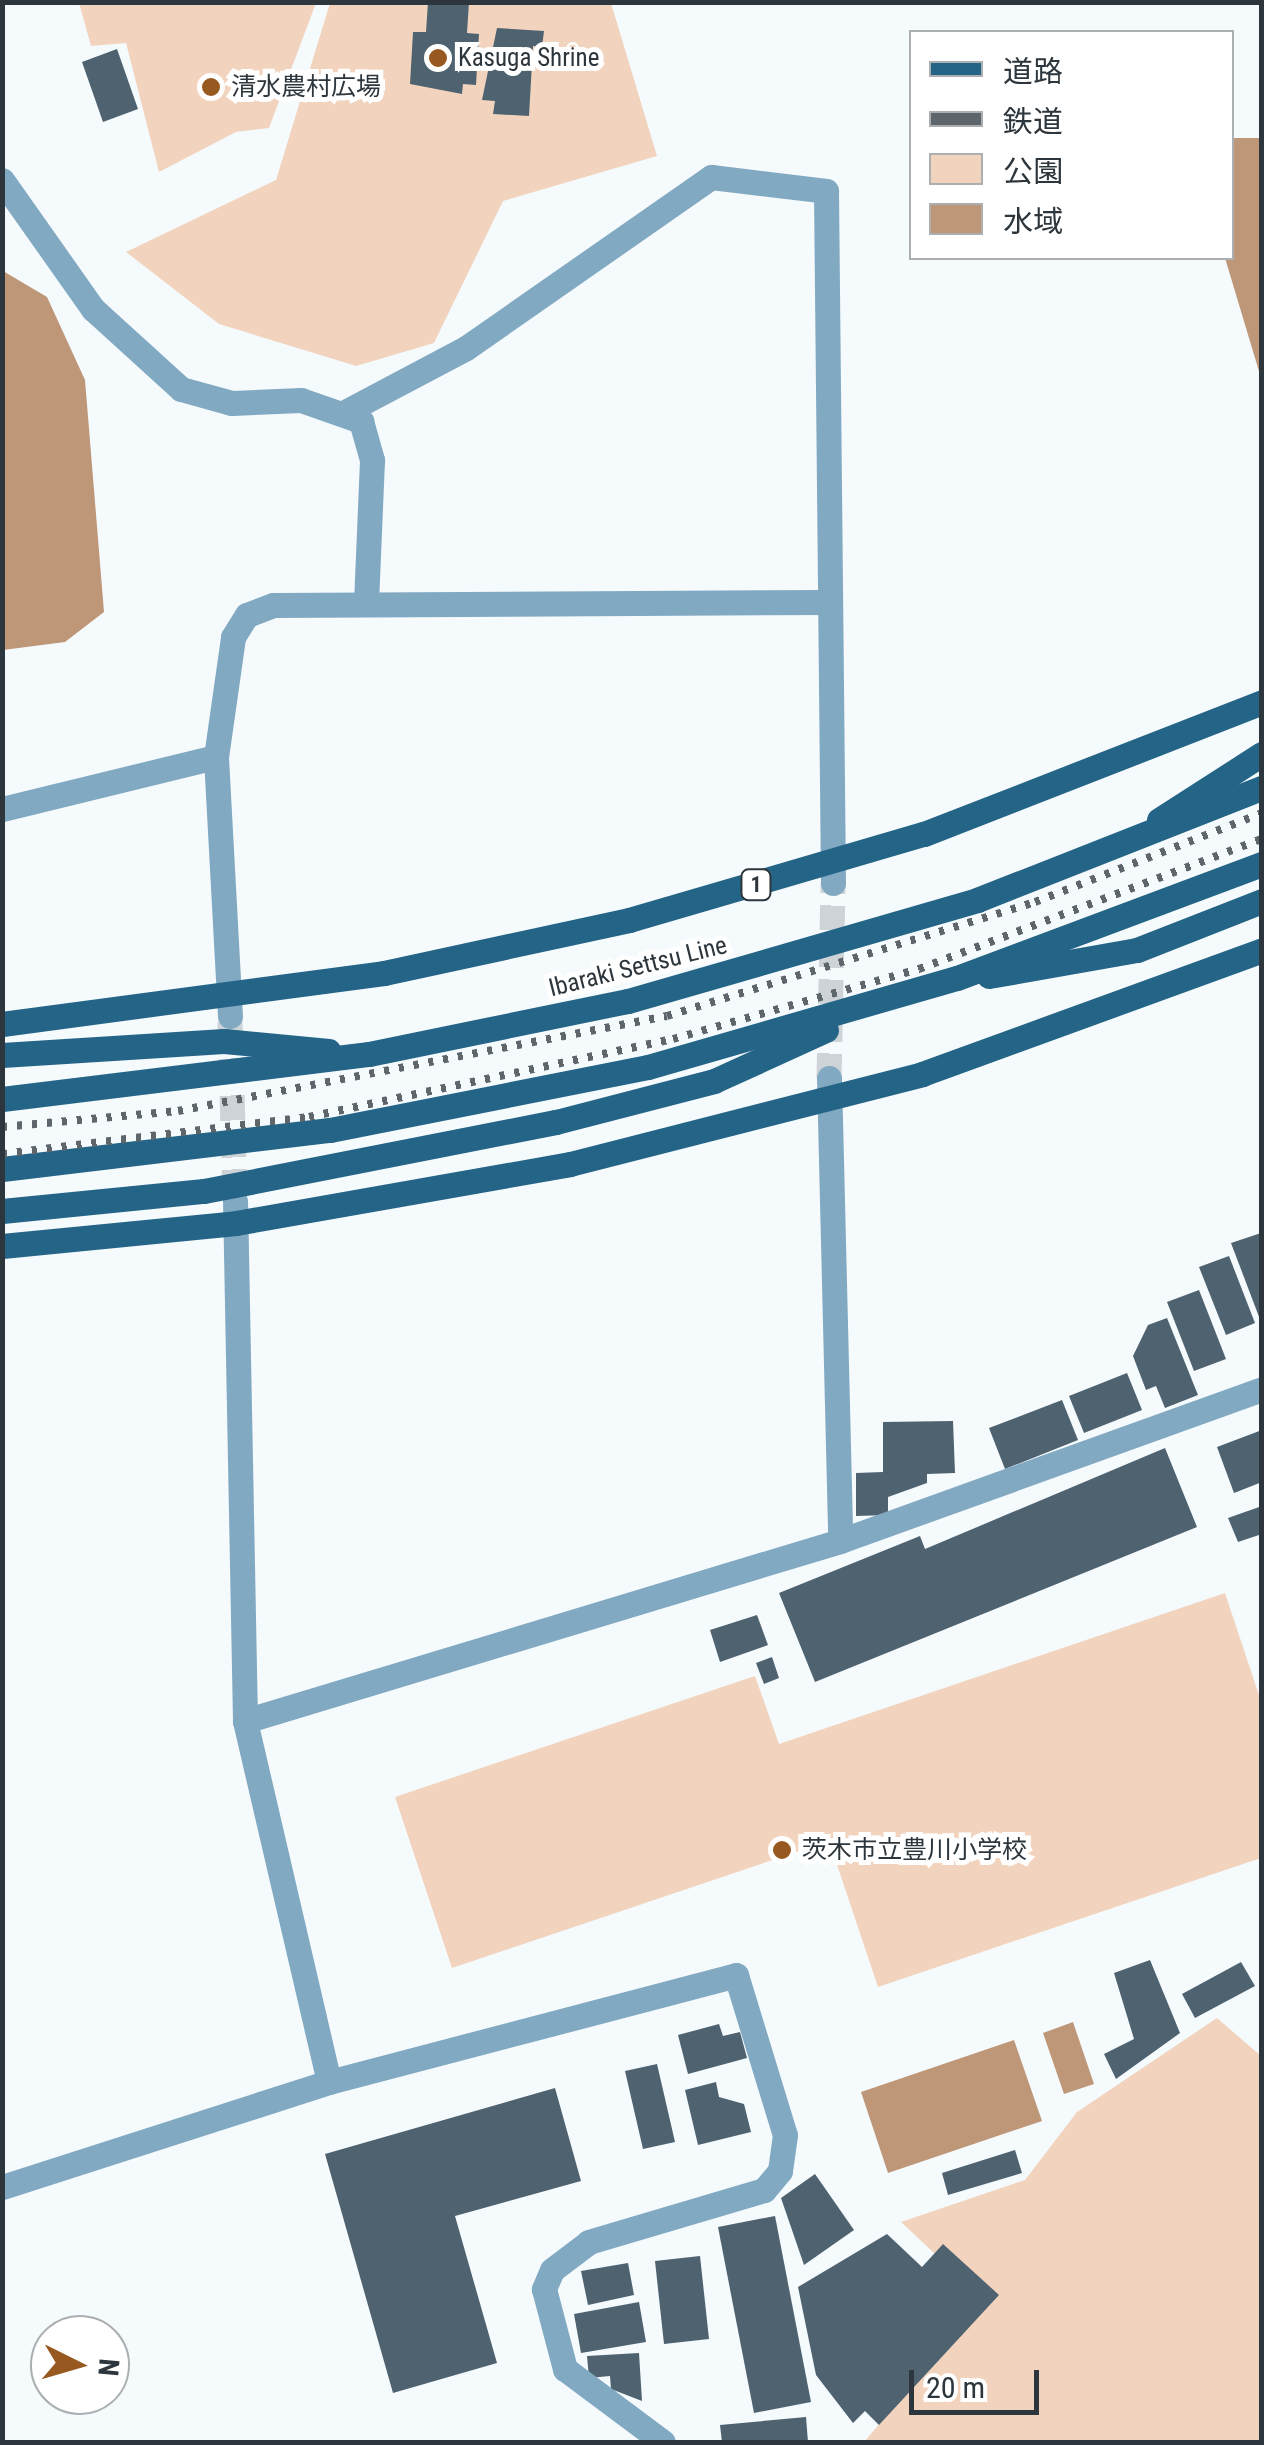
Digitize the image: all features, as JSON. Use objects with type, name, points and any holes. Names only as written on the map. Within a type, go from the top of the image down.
[{"type":"main road","name":"1","points":[[2,1024],[230,1006],[515,947],[833,872],[1262,702]]},
{"type":"main road","points":[[1127,844],[1262,754]]},
{"type":"main road","name":"Ibaraki Settsu Line","points":[[2,1100],[369,1054],[754,969],[1127,844],[1262,788]]},
{"type":"main road","points":[[2,1169],[195,1150],[459,1107],[860,1009],[957,978],[1262,864]]},
{"type":"main road","points":[[957,978],[1103,958],[1262,900]]},
{"type":"main road","points":[[2,1246],[570,1164],[1134,1003],[1262,950]]},
{"type":"main road","points":[[2,1211],[204,1191],[630,1105],[732,1074],[860,1009]]},
{"type":"main road","points":[[2,1055],[224,1041],[369,1054]]},
{"type":"street","points":[[2,180],[93,309],[181,390],[346,410],[466,348],[711,177],[826,191],[833,872]]},
{"type":"street","points":[[346,410],[371,444],[366,603]]},
{"type":"street","points":[[230,1006],[216,757],[234,637],[247,615],[273,605],[828,602]]},
{"type":"street","points":[[2,809],[216,757]]},
{"type":"street","points":[[831,1089],[840,1541]]},
{"type":"street","points":[[236,1212],[245,1720],[328,2082]]},
{"type":"street","points":[[245,1720],[840,1541],[1262,1390]]},
{"type":"street","points":[[2,2188],[328,2082],[736,1975],[784,2135],[780,2170],[764,2190],[589,2242],[552,2270],[544,2289],[565,2369],[662,2442]]},
{"type":"green space","name":"清水農村広場","points":[[79,2],[316,3],[269,128],[236,132],[159,172],[126,43],[91,46]]},
{"type":"green space","points":[[330,3],[611,3],[657,156],[503,201],[434,343],[356,366],[219,324],[126,252],[276,180]]},
{"type":"green space","points":[[1225,1593],[1261,1701],[1261,1858],[878,1987],[829,1841],[452,1968],[395,1797],[755,1676],[779,1744]]},
{"type":"green space","points":[[1217,2018],[1261,2056],[1261,2442],[864,2442],[984,2300],[901,2222],[1025,2180],[1077,2112]]},
{"type":"water","points":[[1234,138],[1261,138],[1261,378],[1226,260],[1234,260]]},
{"type":"water","points":[[3,271],[47,297],[85,380],[104,612],[65,642],[3,650]]},
{"type":"water","points":[[1073,2022],[1094,2084],[1064,2094],[1043,2033]]},
{"type":"water","points":[[1014,2040],[1042,2121],[888,2173],[861,2092]]},
{"type":"building","points":[[428,2],[469,2],[467,33],[479,34],[476,85],[463,84],[462,94],[410,84],[413,32],[426,32]]},
{"type":"building","points":[[497,28],[544,31],[542,47],[533,46],[529,116],[493,114],[495,101],[482,100]]},
{"type":"building","points":[[117,49],[138,109],[103,122],[82,62]]},
{"type":"building","points":[[1262,1235],[1261,1322],[1231,1243]]},
{"type":"building","points":[[1229,1256],[1255,1323],[1226,1335],[1199,1267]]},
{"type":"building","points":[[1199,1290],[1226,1359],[1194,1371],[1167,1302]]},
{"type":"building","points":[[1167,1318],[1198,1395],[1165,1408],[1156,1386],[1146,1390],[1133,1356],[1148,1325]]},
{"type":"building","points":[[1127,1373],[1142,1410],[1084,1433],[1069,1396]]},
{"type":"building","points":[[1062,1400],[1078,1440],[1005,1469],[989,1428]]},
{"type":"building","points":[[953,1421],[955,1473],[927,1474],[927,1483],[888,1497],[888,1515],[856,1516],[856,1473],[883,1472],[883,1422]]},
{"type":"building","points":[[1262,1430],[1262,1482],[1234,1493],[1217,1447]]},
{"type":"building","points":[[1165,1448],[1197,1527],[815,1682],[779,1593],[920,1536],[925,1549]]},
{"type":"building","points":[[1262,1506],[1262,1534],[1238,1542],[1228,1518]]},
{"type":"building","points":[[757,1615],[768,1645],[720,1662],[710,1630]]},
{"type":"building","points":[[772,1657],[779,1678],[764,1684],[756,1663]]},
{"type":"building","points":[[1150,1960],[1180,2033],[1116,2079],[1104,2054],[1134,2039],[1114,1973]]},
{"type":"building","points":[[1241,1962],[1255,1986],[1195,2018],[1182,1994]]},
{"type":"building","points":[[719,2024],[723,2036],[740,2032],[747,2058],[688,2074],[678,2035]]},
{"type":"building","points":[[657,2064],[675,2142],[643,2149],[625,2071]]},
{"type":"building","points":[[716,2082],[719,2097],[744,2104],[751,2132],[698,2145],[685,2090]]},
{"type":"building","points":[[555,2088],[581,2181],[455,2216],[497,2363],[393,2393],[325,2154]]},
{"type":"building","points":[[1015,2150],[1022,2173],[948,2195],[942,2173]]},
{"type":"building","points":[[815,2174],[854,2230],[804,2265],[781,2198]]},
{"type":"building","points":[[775,2216],[811,2402],[754,2413],[718,2227]]},
{"type":"building","points":[[887,2234],[922,2267],[943,2244],[999,2295],[879,2425],[865,2411],[853,2423],[816,2375],[798,2287]]},
{"type":"building","points":[[700,2256],[709,2339],[664,2344],[655,2261]]},
{"type":"building","points":[[628,2263],[634,2295],[588,2305],[581,2271]]},
{"type":"building","points":[[639,2302],[646,2342],[581,2353],[574,2314]]},
{"type":"building","points":[[639,2353],[642,2401],[611,2389],[610,2376],[589,2378],[587,2356]]},
{"type":"building","points":[[806,2417],[808,2442],[722,2442],[720,2425]]},
{"type":"tunnel","points":[[829,1078],[833,883]]},
{"type":"tunnel","points":[[230,1021],[235,1201]]},
{"type":"railway","points":[[2,1127],[178,1111],[667,1016],[1035,902],[1262,813]]},
{"type":"railway","points":[[2,1154],[309,1117],[673,1039],[919,969],[1262,839]]},
{"type":"place","name":"Kasuga Shrine","points":[[438,58]]},
{"type":"place","name":"清水農村広場","points":[[211,87]]},
{"type":"place","name":"茨木市立豊川小学校","points":[[782,1850]]}]
